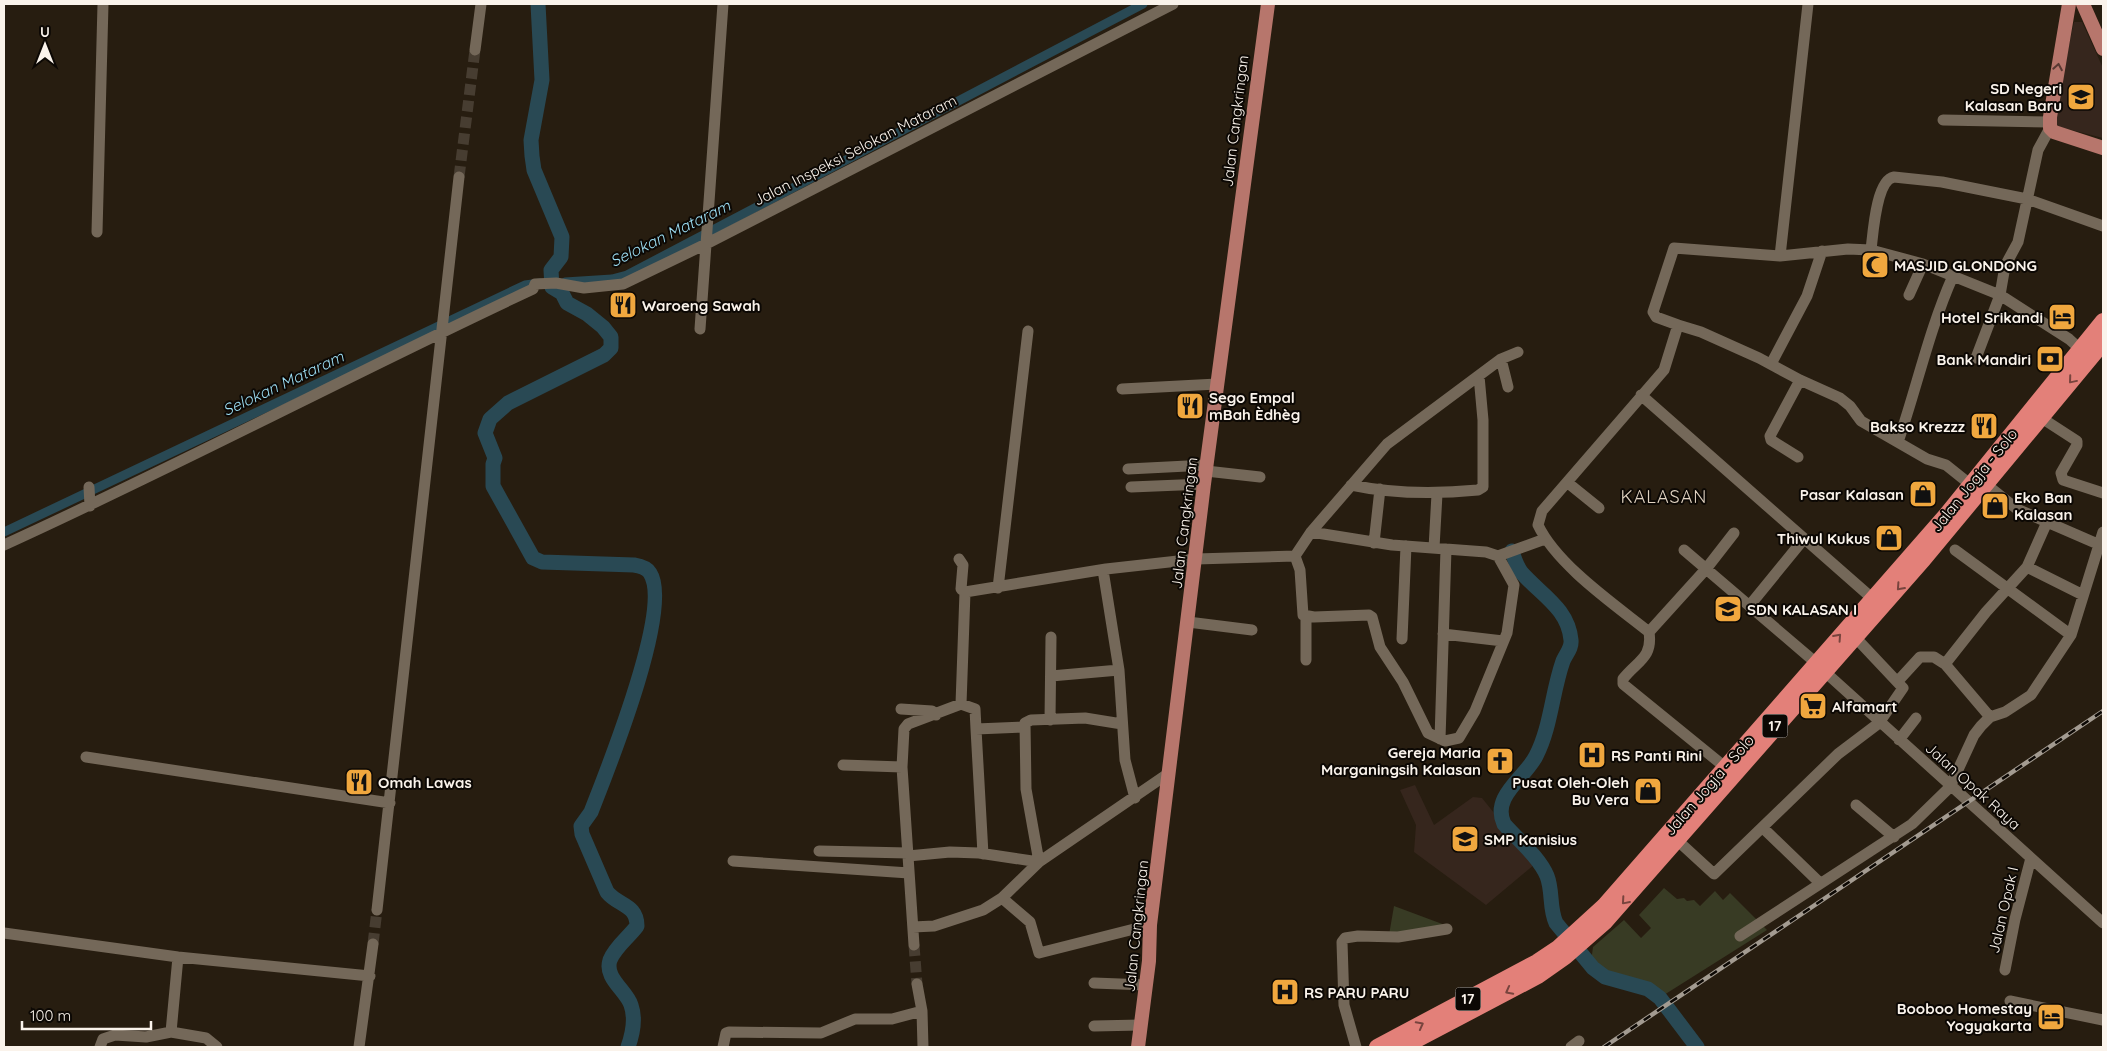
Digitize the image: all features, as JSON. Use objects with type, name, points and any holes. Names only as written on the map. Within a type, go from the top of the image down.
[{"type":"highway","name":"Jalan Jogja - Solo","points":[[1979,485],[2103,321]]},
{"type":"highway","name":"Jalan Jogja - Solo","points":[[1403,1047],[1538,976],[1591,927],[1624,902],[1871,606],[2040,417],[2103,342]]},
{"type":"highway","name":"Jalan Jogja - Solo","points":[[1591,927],[1611,898],[1724,767],[1820,667],[1855,636],[1871,606]]},
{"type":"highway","name":"Jalan Jogja - Solo","points":[[1376,1047],[1531,966],[1562,952]]},
{"type":"main road","name":"Jalan Cangkringan","points":[[1138,1047],[1146,985],[1150,924],[1205,473],[1268,4]]},
{"type":"main road","points":[[2069,4],[2050,125],[2054,132],[2103,148]]},
{"type":"main road","points":[[2083,4],[2103,49]]},
{"type":"street","points":[[97,232],[103,4]]},
{"type":"street","points":[[475,50],[481,4]]},
{"type":"street","points":[[700,329],[723,4]]},
{"type":"street","name":"Jalan Inspeksi Selokan Mataram","points":[[4,545],[443,326],[533,289],[535,284],[556,283],[584,288],[623,284],[706,240],[1173,4]]},
{"type":"street","points":[[1780,256],[1808,4]]},
{"type":"street","points":[[1943,120],[2050,125],[2038,150],[2018,242],[2005,266],[2000,295],[1976,358]]},
{"type":"street","points":[[377,910],[459,177]]},
{"type":"street","points":[[1871,250],[1874,218],[1884,184],[1890,178],[1942,182],[2027,199],[2103,226]]},
{"type":"street","points":[[2080,349],[2062,334],[2000,295],[1923,264],[1871,250],[1822,251],[1780,256],[1674,248],[1654,312],[1656,317],[1678,326],[1701,332],[1840,398],[1850,406],[1861,421],[1927,459],[1946,465],[2017,509],[2100,545]]},
{"type":"street","points":[[1771,364],[1807,296],[1822,251]]},
{"type":"street","points":[[1909,295],[1923,264]]},
{"type":"street","points":[[1898,442],[1918,382],[1927,342],[1953,276]]},
{"type":"street","points":[[1649,632],[1596,590],[1545,539],[1538,525],[1539,516],[1664,370],[1678,326]]},
{"type":"street","points":[[998,588],[1028,330]]},
{"type":"street","points":[[1294,556],[1311,532],[1387,444],[1501,358],[1518,352]]},
{"type":"street","points":[[1501,358],[1508,387]]},
{"type":"street","points":[[1351,485],[1437,494],[1483,488],[1483,420],[1479,376]]},
{"type":"street","points":[[1798,457],[1771,440],[1770,436],[1800,380]]},
{"type":"street","points":[[1122,389],[1217,384]]},
{"type":"street","points":[[1641,395],[1804,540],[1871,606]]},
{"type":"street","points":[[2040,417],[2077,441],[2077,445],[2061,473],[2063,480],[2103,493]]},
{"type":"street","points":[[1128,469],[1260,477]]},
{"type":"street","points":[[1131,487],[1205,473]]},
{"type":"street","points":[[1568,483],[1599,508]]},
{"type":"street","points":[[88,487],[90,503]]},
{"type":"street","points":[[1374,543],[1380,489]]},
{"type":"street","points":[[1434,548],[1437,494]]},
{"type":"street","points":[[1945,664],[2027,567],[2047,522]]},
{"type":"street","points":[[1311,532],[1374,543],[1486,552],[1498,556],[1545,539]]},
{"type":"street","points":[[1740,936],[1894,837],[1912,824],[1950,787],[1974,735],[1990,717],[2005,712],[2030,694],[2071,635],[2103,532]]},
{"type":"street","points":[[1724,767],[1623,684],[1622,678],[1648,652],[1650,646],[1649,632],[1706,570],[1734,533]]},
{"type":"street","points":[[1750,606],[1804,540]]},
{"type":"street","points":[[1402,639],[1406,546]]},
{"type":"street","points":[[1440,739],[1446,549]]},
{"type":"street","name":"Jalan Opak Raya","points":[[1684,550],[1820,667],[1879,723],[2103,923]]},
{"type":"street","points":[[1955,550],[2071,635]]},
{"type":"street","points":[[959,559],[964,565],[961,590],[966,592],[1103,570],[1196,558],[1294,556]]},
{"type":"street","points":[[1294,556],[1300,570],[1302,613],[1306,617],[1306,660]]},
{"type":"street","points":[[1306,617],[1369,615],[1372,617],[1383,653],[1403,682],[1425,728],[1433,736],[1452,741],[1459,738],[1474,711],[1503,641],[1514,592],[1511,579],[1498,556]]},
{"type":"street","points":[[2027,567],[2083,595]]},
{"type":"street","points":[[1103,570],[1118,670],[1125,760],[1135,798]]},
{"type":"street","points":[[962,704],[966,592]]},
{"type":"street","points":[[1188,622],[1252,630]]},
{"type":"street","points":[[1443,634],[1503,641]]},
{"type":"street","points":[[1677,840],[1714,874],[1838,754],[1879,723],[1903,690],[1898,681],[1855,636]]},
{"type":"street","points":[[1050,720],[1051,637]]},
{"type":"street","points":[[1898,681],[1920,657],[1934,657],[1945,664],[1990,717]]},
{"type":"street","points":[[1051,676],[1118,670]]},
{"type":"street","points":[[914,944],[902,768],[904,729],[908,724],[962,704],[975,709],[983,854]]},
{"type":"street","points":[[901,709],[932,711],[936,715]]},
{"type":"street","points":[[1040,862],[1026,789],[1024,727],[1027,721],[1085,718],[1122,724]]},
{"type":"street","points":[[1899,740],[1916,718]]},
{"type":"street","points":[[976,730],[1024,727]]},
{"type":"street","points":[[86,757],[390,803]]},
{"type":"street","points":[[843,765],[902,768]]},
{"type":"street","points":[[913,927],[934,926],[983,910],[1002,898],[1040,862],[1169,773]]},
{"type":"street","points":[[1856,805],[1894,837]]},
{"type":"street","points":[[1763,828],[1820,883]]},
{"type":"street","points":[[819,851],[908,855],[950,852],[983,854],[1040,862]]},
{"type":"street","name":"Jalan Opak I","points":[[2005,970],[2015,919],[2031,858]]},
{"type":"street","points":[[733,861],[909,873]]},
{"type":"street","points":[[1002,898],[1030,922],[1039,953],[1150,924]]},
{"type":"street","points":[[1356,1047],[1344,1005],[1342,942],[1345,938],[1358,936],[1398,937],[1447,929]]},
{"type":"street","points":[[4,933],[178,957],[370,976]]},
{"type":"street","points":[[359,1047],[373,944]]},
{"type":"street","points":[[172,1032],[178,957]]},
{"type":"street","points":[[1094,983],[1146,985]]},
{"type":"street","points":[[917,984],[922,1011],[923,1047]]},
{"type":"street","points":[[2010,1001],[2103,1020]]},
{"type":"street","points":[[723,1047],[726,1033],[729,1032],[821,1033],[855,1019],[892,1019],[922,1011]]},
{"type":"street","points":[[1094,1026],[1142,1025]]},
{"type":"street","points":[[100,1047],[103,1039],[109,1036],[146,1037],[172,1032],[206,1038],[217,1047]]},
{"type":"shaded area","name":"SD Negeri Kalasan Baru","points":[[2074,22],[2082,22],[2103,68],[2103,138],[2052,125]]},
{"type":"shaded area","name":"SMP Kanisius","points":[[1415,785],[1434,825],[1473,797],[1482,798],[1535,864],[1486,905],[1414,852],[1416,825],[1400,790]]},
{"type":"green space","points":[[1664,888],[1677,899],[1694,900],[1700,906],[1715,891],[1723,900],[1730,893],[1767,930],[1656,1000],[1643,990],[1596,967],[1591,962],[1593,947],[1624,920],[1641,938],[1651,928],[1639,915]]},
{"type":"green space","points":[[1394,906],[1445,925],[1389,935]]},
{"type":"waterway","points":[[538,4],[542,80],[531,140],[534,170],[562,237],[561,257],[551,270],[552,287],[562,293],[567,303],[587,314],[603,327],[611,337],[611,348],[604,355],[508,403],[490,419],[485,433],[495,458],[493,464],[493,486],[533,558],[542,562],[639,566],[649,571],[655,592],[653,619],[646,653],[623,728],[591,812],[581,826],[582,834],[607,892],[611,897],[630,909],[636,919],[637,926],[615,951],[609,966],[610,973],[628,999],[633,1010],[633,1026],[628,1047]]},
{"type":"waterway","name":"Selokan Mataram","points":[[565,282],[612,279],[627,275],[1143,4]]},
{"type":"waterway","name":"Selokan Mataram","points":[[4,532],[525,285],[540,283]]},
{"type":"waterway","points":[[1512,551],[1521,572],[1559,610],[1565,619],[1571,643],[1559,673],[1541,745],[1531,764],[1511,788],[1502,805],[1501,814],[1504,824],[1534,855],[1543,869],[1549,882],[1552,911],[1556,923],[1593,968],[1605,977],[1648,989],[1660,998],[1697,1047]]},
{"type":"tunnel","points":[[459,177],[475,50]]},
{"type":"tunnel","points":[[373,944],[377,910]]},
{"type":"tunnel","points":[[914,945],[917,984]]},
{"type":"railway","points":[[1604,1047],[2103,711]]},
{"type":"place","name":"SD Negeri Kalasan Baru","points":[[2081,97]]},
{"type":"place","name":"MASJID GLONDONG","points":[[1875,265]]},
{"type":"place","name":"Waroeng Sawah","points":[[623,305]]},
{"type":"place","name":"Hotel Srikandi","points":[[2062,317]]},
{"type":"place","name":"Bank Mandiri","points":[[2050,359]]},
{"type":"place","name":"Sego Empal mBah Èdhèg","points":[[1190,406]]},
{"type":"place","name":"Bakso Krezzz","points":[[1984,426]]},
{"type":"place","name":"Pasar Kalasan","points":[[1923,494]]},
{"type":"place","name":"Eko Ban Kalasan","points":[[1995,506]]},
{"type":"place","name":"Thiwul Kukus","points":[[1889,538]]},
{"type":"place","name":"SDN KALASAN I","points":[[1728,609]]},
{"type":"place","name":"Alfamart","points":[[1813,706]]},
{"type":"place","name":"RS Panti Rini","points":[[1592,755]]},
{"type":"place","name":"Gereja Maria Marganingsih Kalasan","points":[[1500,761]]},
{"type":"place","name":"Omah Lawas","points":[[359,782]]},
{"type":"place","name":"Pusat Oleh-Oleh Bu Vera","points":[[1648,791]]},
{"type":"place","name":"SMP Kanisius","points":[[1465,839]]},
{"type":"place","name":"RS PARU PARU","points":[[1285,992]]},
{"type":"place","name":"Booboo Homestay Yogyakarta","points":[[2051,1017]]},
{"type":"district","name":"KALASAN","points":[[1664,496]]}]
